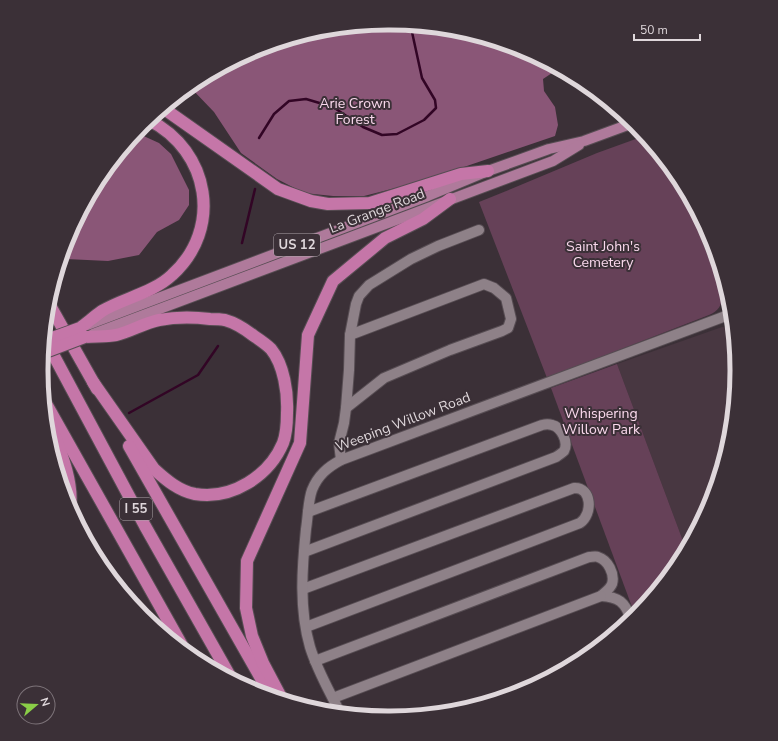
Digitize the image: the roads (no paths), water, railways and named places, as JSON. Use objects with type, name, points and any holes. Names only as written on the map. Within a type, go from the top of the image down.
[{"type":"highway","points":[[168,111],[278,189],[311,201],[328,204],[370,203],[461,174],[488,171]]},
{"type":"highway","points":[[49,351],[83,333],[105,314],[158,285],[171,276],[189,257],[196,243],[202,223],[202,186],[196,169],[186,152],[177,141],[155,123]]},
{"type":"highway","points":[[278,692],[263,664],[252,636],[246,608],[247,561],[300,443],[308,335],[333,281],[384,238],[423,219],[450,199]]},
{"type":"highway","points":[[54,312],[265,687]]},
{"type":"highway","points":[[50,340],[83,333],[114,331],[159,320],[191,317],[224,320],[244,328],[262,341],[271,350],[277,359],[284,379],[288,400],[287,421],[283,442],[273,460],[264,470],[247,484],[228,492],[213,495],[195,494],[183,490],[165,479],[154,469],[93,382]]},
{"type":"highway","name":"I 55","points":[[49,346],[142,519],[226,669]]},
{"type":"highway","name":"I 55","points":[[51,412],[178,638]]},
{"type":"highway","points":[[55,439],[63,460],[69,487]]},
{"type":"main road","name":"La Grange Road","points":[[105,314],[414,201],[549,148],[584,141],[626,126]]},
{"type":"main road","name":"La Grange Road","points":[[114,331],[450,199],[553,161],[584,141]]},
{"type":"street","points":[[341,460],[339,443],[346,408],[350,335],[359,296],[369,285],[411,259],[438,246],[479,230]]},
{"type":"street","points":[[346,408],[384,378],[450,350],[502,331],[508,328],[511,318],[506,298],[494,288],[484,284],[350,335]]},
{"type":"street","name":"Weeping Willow Road","points":[[337,707],[315,661],[310,646],[303,608],[304,552],[308,512],[312,490],[323,473],[341,460],[725,316]]},
{"type":"street","points":[[304,552],[556,457],[565,449],[565,440],[561,430],[556,426],[548,424],[542,425],[308,512]]},
{"type":"street","points":[[303,589],[574,488],[582,490],[586,493],[588,498],[588,512],[584,521],[580,523],[306,627]]},
{"type":"street","points":[[315,661],[589,557],[598,557],[604,560],[609,566],[613,578],[612,584],[601,596],[333,698]]},
{"type":"street","points":[[601,596],[617,598],[622,602],[628,613]]},
{"type":"waterway","points":[[259,138],[274,114],[289,101],[306,99],[333,107],[363,127],[382,135],[397,134],[424,120],[436,108],[435,100],[422,78],[412,31]]},
{"type":"waterway","points":[[242,243],[255,189]]},
{"type":"waterway","points":[[129,413],[198,375],[218,346]]},
{"type":"park label","name":"Arie Crown Forest","points":[[355,112]]},
{"type":"park label","name":"Saint John's Cemetery","points":[[603,254]]},
{"type":"park label","name":"Whispering Willow Park","points":[[601,422]]}]
